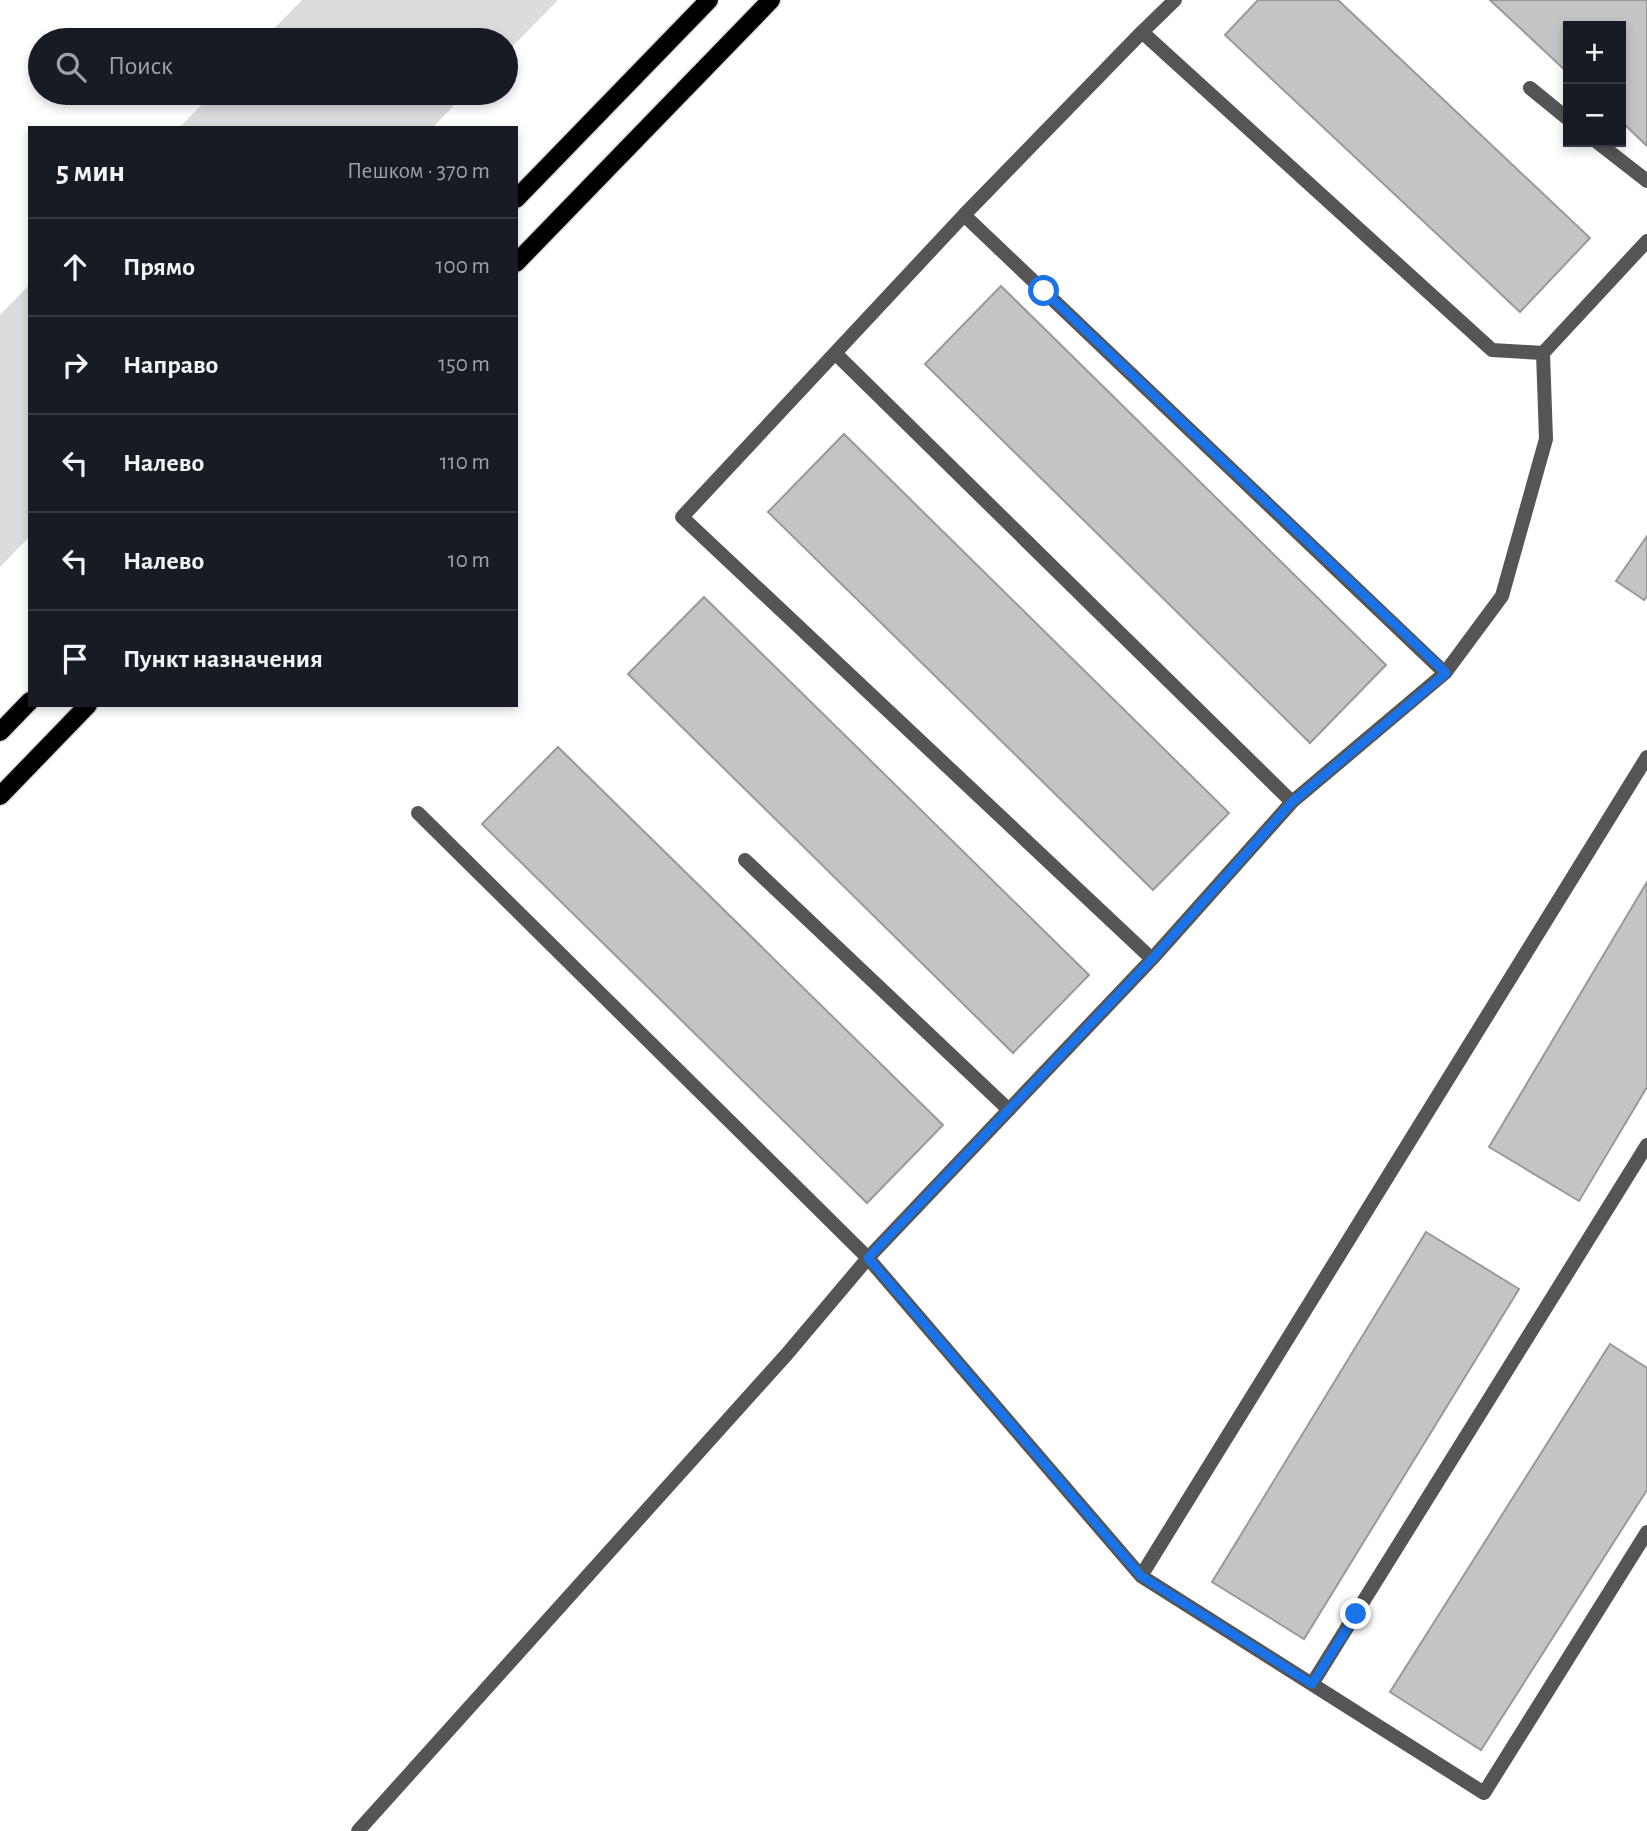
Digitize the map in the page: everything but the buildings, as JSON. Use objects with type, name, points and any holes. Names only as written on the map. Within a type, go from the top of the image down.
[{"type":"main road","points":[[518,197],[709,0]]},
{"type":"main road","points":[[518,261],[771,0]]},
{"type":"main road","points":[[0,732],[28,703]]},
{"type":"main road","points":[[0,796],[86,707]]},
{"type":"lane","points":[[1152,959],[682,517],[964,215],[1175,0]]},
{"type":"lane","points":[[1142,32],[1492,350],[1543,353]]},
{"type":"lane","points":[[1530,88],[1563,115]]},
{"type":"lane","points":[[1603,147],[1647,181]]},
{"type":"lane","points":[[964,215],[1446,673]]},
{"type":"lane","points":[[358,1831],[787,1354],[868,1258],[1152,959],[1292,802],[1446,673],[1502,596],[1546,439],[1543,353],[1647,241]]},
{"type":"lane","points":[[835,354],[1292,802]]},
{"type":"lane","points":[[1141,1576],[1647,757]]},
{"type":"lane","points":[[418,813],[868,1258],[1141,1576],[1484,1793],[1647,1532]]},
{"type":"lane","points":[[744,860],[1009,1110]]},
{"type":"lane","points":[[1312,1684],[1647,1145]]},
{"type":"shaded area","points":[[302,0],[558,0],[518,41],[518,28],[275,28]]},
{"type":"shaded area","points":[[201,105],[454,105],[434,126],[181,126]]},
{"type":"shaded area","points":[[28,286],[28,538],[0,567],[0,315]]},
{"type":"route","points":[[1044,291],[1446,673],[1292,802],[1152,959],[868,1258],[1141,1576],[1312,1684],[1356,1614]]}]
